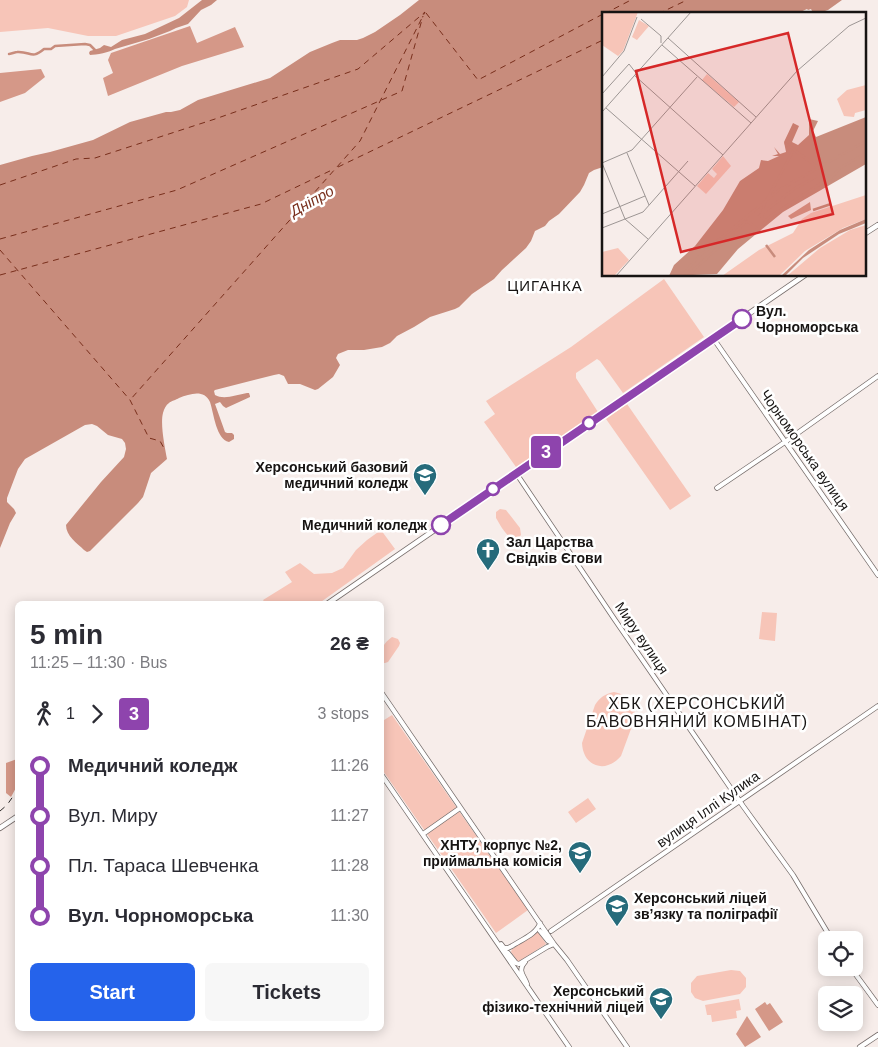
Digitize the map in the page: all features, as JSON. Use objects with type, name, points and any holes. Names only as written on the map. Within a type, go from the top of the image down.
[{"type":"main road","points":[[866,233],[878,225]]},
{"type":"main road","points":[[331,601],[804,276]]},
{"type":"main road","points":[[0,828],[15,818]]},
{"type":"main road","points":[[860,1047],[878,1035]]},
{"type":"street","name":"Чорноморська вулиця","points":[[713,338],[878,575]]},
{"type":"street","points":[[718,488],[878,376]]},
{"type":"street","name":"Миру вулиця","points":[[516,473],[740,801],[793,875],[827,931]]},
{"type":"street","points":[[384,696],[540,923],[542,931],[562,954],[627,1047]]},
{"type":"street","name":"вулиця Іллі Кулика","points":[[551,931],[878,706]]},
{"type":"street","points":[[384,778],[502,950],[519,964],[554,944]]},
{"type":"street","points":[[422,834],[460,808]]},
{"type":"street","points":[[494,937],[504,948],[508,948],[535,931],[540,923]]},
{"type":"street","points":[[535,931],[551,931],[546,947]]},
{"type":"street","points":[[512,946],[508,955],[569,1047]]},
{"type":"street","points":[[525,961],[521,972],[529,988]]},
{"type":"street","points":[[858,976],[878,1005]]},
{"type":"shaded area","points":[[0,0],[189,0],[187,7],[175,16],[116,36],[88,36],[48,28],[0,32]]},
{"type":"shaded area","points":[[190,26],[197,43],[235,27],[244,47],[182,66],[108,96],[103,78],[113,73],[108,60],[111,53]]},
{"type":"shaded area","points":[[41,69],[45,77],[25,93],[0,102],[0,73]]},
{"type":"shaded area","points":[[664,279],[704,337],[623,393],[597,359],[576,373],[576,378],[598,412],[516,467],[484,422],[495,414],[486,401],[571,347]]},
{"type":"shaded area","points":[[627,404],[691,496],[670,510],[606,419]]},
{"type":"shaded area","points":[[500,509],[506,510],[520,528],[521,535],[517,538],[510,537],[503,530],[496,518],[496,512]]},
{"type":"shaded area","points":[[381,530],[395,549],[322,601],[263,600],[292,582],[285,572],[300,563],[314,574],[332,573],[343,568],[356,550]]},
{"type":"shaded area","points":[[762,612],[777,613],[775,641],[759,639]]},
{"type":"shaded area","points":[[392,637],[398,639],[400,643],[388,662],[384,663],[384,646]]},
{"type":"shaded area","points":[[614,692],[624,695],[633,704],[635,718],[621,756],[609,765],[596,765],[586,758],[582,743],[595,705],[603,696]]},
{"type":"shaded area","points":[[392,715],[528,910],[496,933],[384,772],[384,720]]},
{"type":"shaded area","points":[[15,760],[15,790],[11,797],[6,793],[6,763]]},
{"type":"shaded area","points":[[588,798],[596,809],[576,823],[568,812]]},
{"type":"shaded area","points":[[537,932],[546,944],[518,962],[511,952],[512,949]]},
{"type":"shaded area","points":[[731,970],[740,971],[746,978],[746,987],[740,994],[703,1001],[695,998],[691,992],[691,983],[697,976]]},
{"type":"shaded area","points":[[739,999],[741,1010],[736,1011],[737,1018],[712,1022],[711,1015],[707,1015],[705,1005]]},
{"type":"shaded area","points":[[765,1002],[767,1005],[770,1003],[783,1022],[769,1031],[755,1009]]},
{"type":"shaded area","points":[[747,1016],[761,1037],[745,1047],[736,1034]]},
{"type":"water","points":[[202,0],[217,0],[201,10],[188,24],[149,39],[106,52],[90,55],[89,53],[104,45],[111,47],[122,40],[145,34],[179,18]]},
{"type":"water","name":"Дніпро","points":[[419,0],[842,0],[822,12],[812,12],[811,9],[807,9],[800,12],[602,12],[602,167],[589,173],[580,192],[559,214],[545,226],[535,231],[526,248],[494,279],[472,294],[459,307],[430,317],[382,347],[348,350],[338,354],[336,358],[340,365],[333,377],[318,389],[315,390],[300,384],[288,384],[284,376],[279,374],[215,390],[215,395],[222,397],[247,393],[250,396],[226,408],[220,402],[215,404],[225,432],[234,435],[234,439],[229,442],[218,431],[210,402],[204,395],[192,394],[170,402],[162,418],[167,459],[151,473],[143,497],[138,503],[87,552],[70,536],[66,525],[124,457],[126,449],[122,439],[108,435],[92,424],[85,425],[25,459],[18,469],[7,498],[7,502],[16,513],[0,548],[0,165],[93,140],[130,122],[180,110],[198,100],[270,78],[310,52],[340,40],[363,38],[400,15]]},
{"type":"waterway","points":[[9,54],[22,52],[33,55],[55,46],[85,44],[90,45],[95,50]]},
{"type":"ferry route","points":[[608,12],[631,0]]},
{"type":"ferry route","points":[[662,12],[687,0]]},
{"type":"ferry route","points":[[0,185],[76,159],[95,158],[215,119],[358,69],[425,12],[360,141],[130,400]]},
{"type":"ferry route","points":[[426,13],[478,80],[602,15]]},
{"type":"ferry route","points":[[0,239],[177,190],[402,91],[423,16]]},
{"type":"ferry route","points":[[338,167],[602,40]]},
{"type":"ferry route","points":[[0,275],[261,204],[334,169]]},
{"type":"ferry route","points":[[0,250],[130,400],[149,438],[160,441],[165,450]]},
{"type":"railway","points":[[0,811],[14,795]]},
{"type":"bus line","name":"3","points":[[441,525],[742,319]]},
{"type":"place","name":"Вул. Чорноморська","points":[[742,319]]},
{"type":"place","name":"Херсонський базовий медичний коледж","points":[[425,496]]},
{"type":"place","name":"Медичний коледж","points":[[441,525]]},
{"type":"place","name":"Зал Царства Свідків Єгови","points":[[488,571]]},
{"type":"place","name":"ХНТУ, корпус №2, приймальна комісія","points":[[580,874]]},
{"type":"place","name":"Херсонський ліцей зв’язку та поліграфії","points":[[617,927]]},
{"type":"place","name":"Херсонський фізико-технічний ліцей","points":[[661,1020]]},
{"type":"district","name":"ЦИГАНКА","points":[[545,286]]},
{"type":"district","name":"ХБК (ХЕРСОНСЬКИЙ БАВОВНЯНИЙ КОМБІНАТ)","points":[[697,712]]}]
